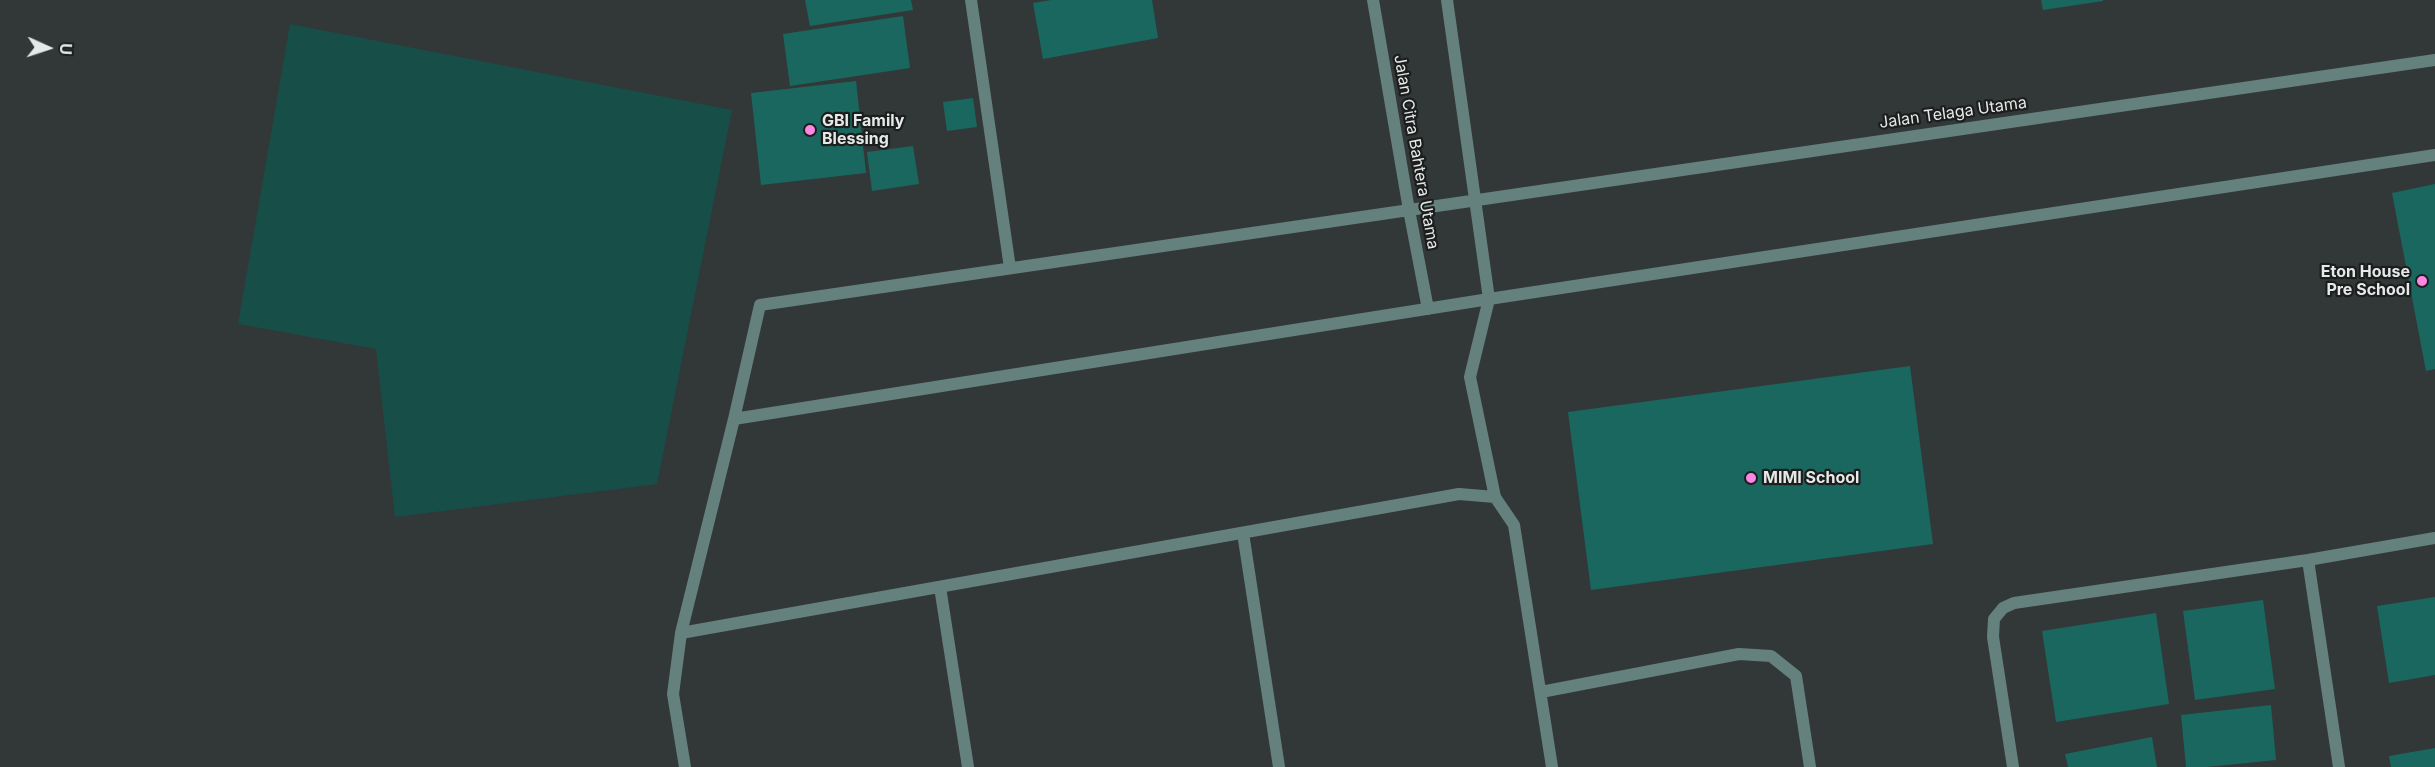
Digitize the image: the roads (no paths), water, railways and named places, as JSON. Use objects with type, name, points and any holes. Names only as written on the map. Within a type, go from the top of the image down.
[{"type":"street","points":[[971,0],[1010,268]]},
{"type":"street","name":"Jalan Citra Bahtera Utama","points":[[1374,0],[1428,309]]},
{"type":"street","points":[[1447,0],[1490,299],[1470,377],[1495,497],[1514,525],[1552,767]]},
{"type":"street","name":"Jalan Telaga Utama","points":[[734,419],[760,305],[2435,60]]},
{"type":"street","points":[[685,767],[674,694],[681,633],[734,419],[1490,299],[2435,155]]},
{"type":"street","points":[[681,633],[1459,494],[1495,497]]},
{"type":"street","points":[[1243,533],[1279,767]]},
{"type":"street","points":[[2013,767],[1993,637],[1994,619],[2003,608],[2014,603],[2308,560],[2435,538]]},
{"type":"street","points":[[2308,560],[2339,767]]},
{"type":"street","points":[[940,587],[968,767]]},
{"type":"street","points":[[1540,692],[1739,654],[1771,656],[1796,676],[1810,767]]},
{"type":"place","name":"GBI Family Blessing","points":[[810,130]]},
{"type":"place","name":"Eton House Pre School","points":[[2422,281]]},
{"type":"place","name":"MIMI School","points":[[1751,478]]}]
